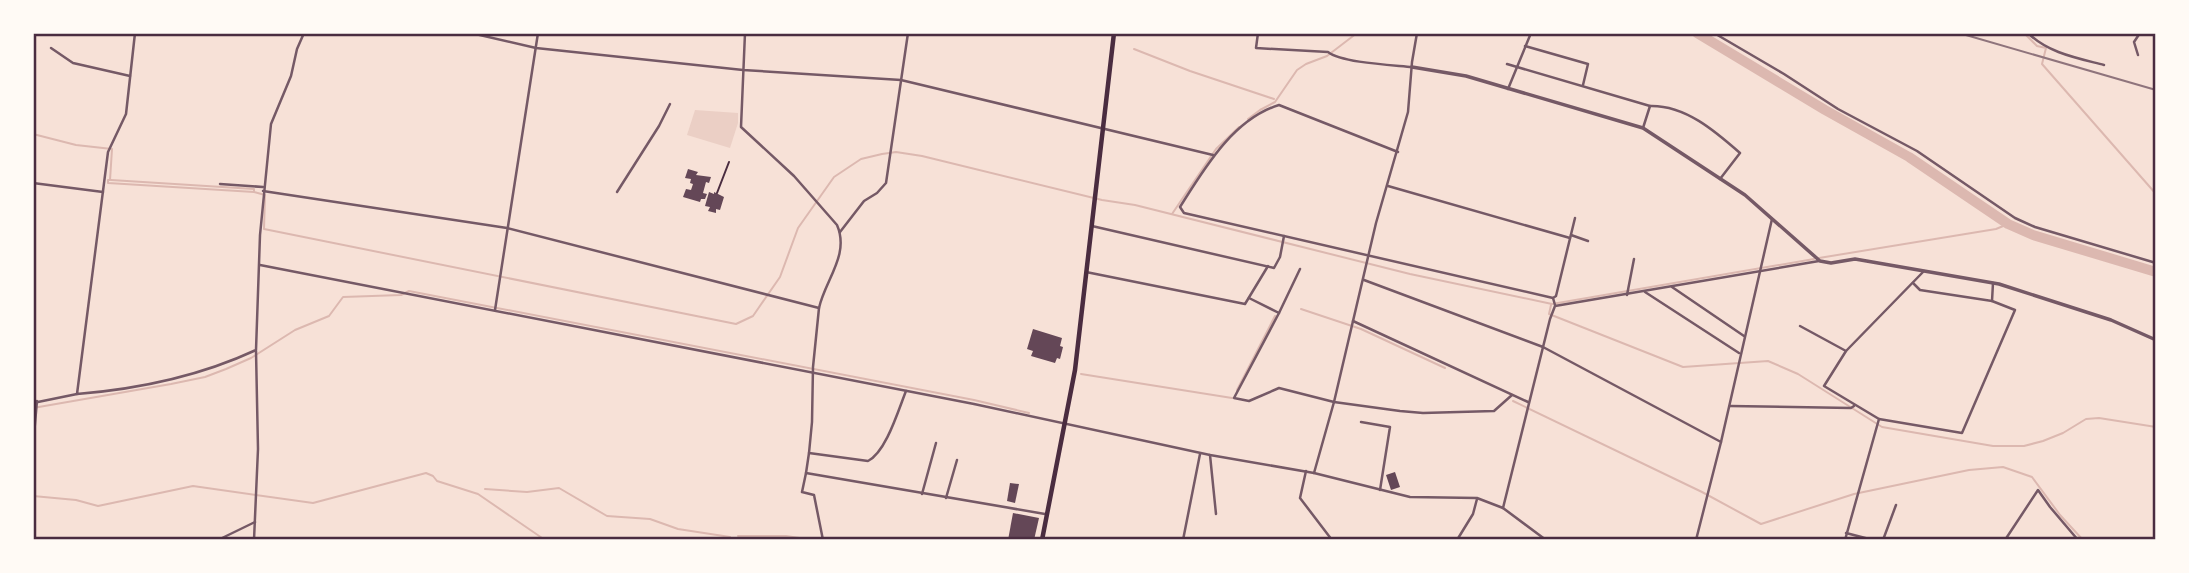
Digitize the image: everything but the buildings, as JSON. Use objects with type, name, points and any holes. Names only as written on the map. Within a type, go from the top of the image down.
[{"type":"main road","points":[[1042,540],[1075,370],[1114,33]]},
{"type":"street","points":[[77,394],[108,152],[126,114],[135,33]]},
{"type":"street","points":[[254,540],[262,200],[271,124],[291,76],[304,33]]},
{"type":"street","points":[[471,33],[536,48],[743,70],[901,80],[1213,155]]},
{"type":"street","points":[[495,310],[538,33]]},
{"type":"street","points":[[746,33],[741,127],[794,176],[840,232],[840,253],[819,308],[809,453],[802,492],[814,495],[823,540]]},
{"type":"street","points":[[840,232],[864,201],[886,183],[908,33]]},
{"type":"street","points":[[1258,33],[1256,48],[1328,52],[1333,56],[1466,76],[1643,128],[1745,195],[1820,261]]},
{"type":"street","points":[[1314,473],[1334,402],[1376,223],[1408,112],[1417,33]]},
{"type":"street","points":[[1508,89],[1531,33]]},
{"type":"street","points":[[1714,33],[1838,109],[1917,151],[2015,218],[2035,227],[2156,263]]},
{"type":"street","points":[[2028,33],[2037,42],[2054,51],[2104,65]]},
{"type":"street","points":[[2138,55],[2134,42],[2140,33]]},
{"type":"street","points":[[1525,46],[1588,64],[1583,86]]},
{"type":"street","points":[[51,48],[73,63],[131,76]]},
{"type":"street","points":[[1507,64],[1688,115],[1711,129],[1740,153],[1720,179]]},
{"type":"street","points":[[617,192],[670,104]]},
{"type":"street","points":[[1398,152],[1279,105],[1257,116],[1213,155],[1180,207],[1184,213],[1553,299]]},
{"type":"street","points":[[1643,128],[1650,106]]},
{"type":"street","points":[[33,183],[103,192]]},
{"type":"street","points":[[220,184],[507,228],[819,308]]},
{"type":"street","points":[[1388,186],[1588,241]]},
{"type":"street","points":[[1553,299],[1576,218]]},
{"type":"street","points":[[1696,540],[1772,219]]},
{"type":"street","points":[[1091,226],[1274,268],[1284,236]]},
{"type":"street","points":[[1627,295],[1634,258]]},
{"type":"street","points":[[1555,306],[1820,261],[1831,263],[1855,259],[1993,282],[2111,320],[2156,340]]},
{"type":"street","points":[[260,265],[906,391],[1210,455],[1306,471],[1410,497],[1477,498],[1503,508],[1546,540]]},
{"type":"street","points":[[1086,272],[1245,304],[1268,266]]},
{"type":"street","points":[[1300,269],[1234,398],[1249,401],[1279,388],[1334,402],[1423,413],[1493,411],[1511,394]]},
{"type":"street","points":[[1913,283],[1920,290],[1992,301],[2015,310],[1962,433],[1879,419],[1825,386],[1846,351],[1924,271]]},
{"type":"street","points":[[1364,280],[1543,347],[1721,442]]},
{"type":"street","points":[[1992,301],[1993,282]]},
{"type":"street","points":[[1672,287],[1744,336]]},
{"type":"street","points":[[1645,292],[1740,354]]},
{"type":"street","points":[[1249,298],[1279,313]]},
{"type":"street","points":[[1503,508],[1528,402],[1555,306],[1553,299]]},
{"type":"street","points":[[1353,321],[1528,402]]},
{"type":"street","points":[[1800,326],[1846,351]]},
{"type":"street","points":[[33,446],[35,402],[198,374],[257,353]]},
{"type":"street","points":[[809,453],[868,461],[874,458],[890,432],[906,391]]},
{"type":"street","points":[[1730,405],[1854,406]]},
{"type":"street","points":[[1845,540],[1879,419]]},
{"type":"street","points":[[1361,422],[1390,427],[1380,490]]},
{"type":"street","points":[[922,494],[936,443]]},
{"type":"street","points":[[1184,540],[1200,452]]},
{"type":"street","points":[[1210,455],[1216,514]]},
{"type":"street","points":[[946,498],[957,460]]},
{"type":"street","points":[[1306,471],[1300,498],[1332,540]]},
{"type":"street","points":[[806,473],[1047,515]]},
{"type":"street","points":[[2005,540],[2038,490],[2078,540]]},
{"type":"street","points":[[1457,540],[1473,514],[1477,498]]},
{"type":"street","points":[[1883,540],[1896,505]]},
{"type":"street","points":[[218,540],[255,522]]},
{"type":"street","points":[[1846,533],[1873,540]]},
{"type":"path","points":[[717,193],[729,162]]},
{"type":"shaded area","points":[[695,110],[738,113],[738,123],[730,148],[687,135]]},
{"type":"waterway","points":[[1248,119],[1275,102],[1297,70],[1327,56],[1357,33]]},
{"type":"waterway","points":[[1697,33],[1909,157],[2008,224],[2033,235],[2156,272]]},
{"type":"waterway","points":[[2024,33],[2037,46],[2046,48],[2042,64],[2156,194]]},
{"type":"waterway","points":[[1134,49],[1274,99]]},
{"type":"waterway","points":[[1172,214],[1216,149],[1239,127]]},
{"type":"waterway","points":[[33,134],[76,145],[112,149],[108,183],[254,192],[265,195],[264,229],[736,324],[753,316],[780,277],[798,228],[834,177],[861,159],[896,152],[1102,200],[1135,205],[1410,274],[1552,304],[1814,259]]},
{"type":"waterway","points":[[111,180],[254,191]]},
{"type":"waterway","points":[[1819,258],[1996,229],[2008,224]]},
{"type":"waterway","points":[[33,408],[205,377],[251,358],[295,330],[329,316],[343,297],[401,295],[409,291],[974,400],[1029,413]]},
{"type":"waterway","points":[[1551,305],[1549,314],[1683,367],[1768,361],[1798,374],[1882,427],[1993,446],[2024,446],[2043,441],[2086,419],[2099,418],[2156,427]]},
{"type":"waterway","points":[[1301,309],[1361,329],[1445,368]]},
{"type":"waterway","points":[[1237,390],[1275,316]]},
{"type":"waterway","points":[[1081,374],[1232,398]]},
{"type":"waterway","points":[[1513,401],[1702,492],[1761,524],[1854,494],[1969,470],[2003,467],[2032,477],[2060,515],[2083,540]]},
{"type":"waterway","points":[[33,496],[76,500],[98,506],[193,486],[313,503],[426,473],[437,481],[478,494],[545,540]]},
{"type":"waterway","points":[[485,489],[527,492],[559,488],[607,516],[650,519],[678,529],[730,537]]},
{"type":"waterway","points":[[738,536],[786,536],[813,540]]},
{"type":"railway","points":[[1959,33],[2156,90]]}]
